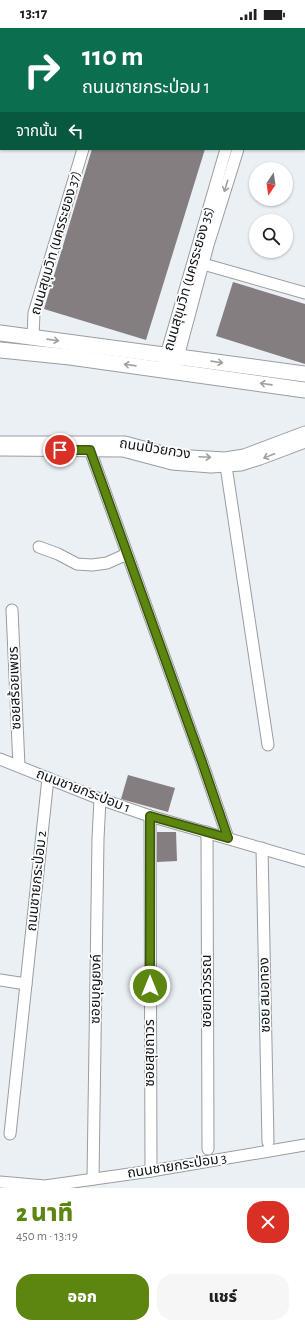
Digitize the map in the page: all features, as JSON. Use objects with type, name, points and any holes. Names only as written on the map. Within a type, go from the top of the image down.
[{"type":"street","name":"ถนนสุขุมวิท (นครระยอง 37)","points":[[33,337],[34,313],[83,150]]},
{"type":"street","name":"ถนนสุขุมวิท (นครระยอง 35)","points":[[168,371],[198,263],[226,150]]},
{"type":"street","name":"ถนนสุขุมวิท (นครระยอง 35)","points":[[198,263],[238,150]]},
{"type":"street","points":[[198,263],[305,293]]},
{"type":"street","points":[[0,333],[305,374]]},
{"type":"street","points":[[0,350],[56,356],[305,390]]},
{"type":"street","name":"ถนนป้วยกวง","points":[[0,442],[125,442],[174,455],[225,458],[244,455],[305,432]]},
{"type":"street","name":"ถนนป้วยกวง","points":[[0,450],[123,451],[172,464],[211,467],[241,465],[305,442]]},
{"type":"street","points":[[90,450],[228,838]]},
{"type":"street","points":[[226,466],[268,745]]},
{"type":"street","points":[[39,546],[77,564],[92,565],[107,563],[127,554]]},
{"type":"street","name":"ซอยสร้อยเพชร","points":[[12,610],[18,766]]},
{"type":"street","name":"ถนนชายกระป่อม 1","points":[[0,759],[100,799],[150,816],[305,861]]},
{"type":"street","name":"ถนนชายกระป่อม 2","points":[[10,1134],[48,778]]},
{"type":"street","name":"ซอยบุญยงค์","points":[[93,1179],[98,838],[100,799]]},
{"type":"street","name":"ซอยสุขถาวร","points":[[150,816],[151,1170]]},
{"type":"street","name":"ซอยทวีวรรณ","points":[[207,832],[208,1149]]},
{"type":"street","name":"ซอย สมอทอง","points":[[262,848],[268,1142]]},
{"type":"street","points":[[0,980],[26,984]]},
{"type":"street","name":"ถนนชายกระป่อม 3","points":[[0,1182],[45,1186],[305,1145]]},
{"type":"building","points":[[92,150],[205,150],[146,340],[44,309]]},
{"type":"building","points":[[233,282],[305,304],[305,364],[216,336]]},
{"type":"building","points":[[128,775],[175,788],[168,812],[121,799]]},
{"type":"building","points":[[157,832],[176,832],[177,861],[157,862]]},
{"type":"route","points":[[60,450],[90,450],[228,838],[150,816],[150,986]]}]
